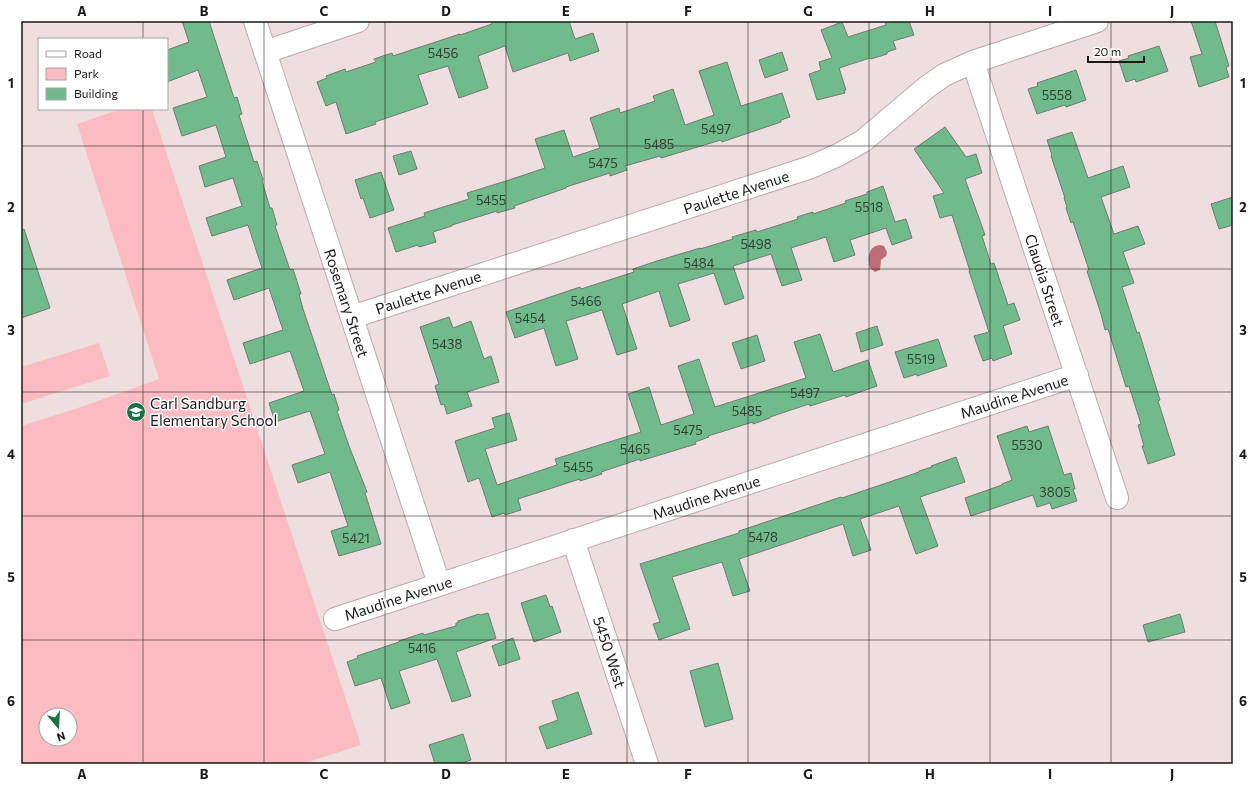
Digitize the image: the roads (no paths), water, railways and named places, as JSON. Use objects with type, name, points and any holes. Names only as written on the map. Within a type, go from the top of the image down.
[{"type":"street","name":"Rosemary Street","points":[[255,21],[439,584]]},
{"type":"street","points":[[265,52],[358,21]]},
{"type":"street","name":"Paulette Avenue","points":[[352,317],[811,167],[838,155],[863,141],[944,74],[973,62],[1097,21]]},
{"type":"street","name":"Claudia Street","points":[[973,62],[1117,498]]},
{"type":"street","name":"Maudine Avenue","points":[[335,618],[1077,375]]},
{"type":"street","name":"5450 West","points":[[574,540],[647,764]]},
{"type":"place","name":"Carl Sandburg Elementary School","points":[[136,412]]}]
